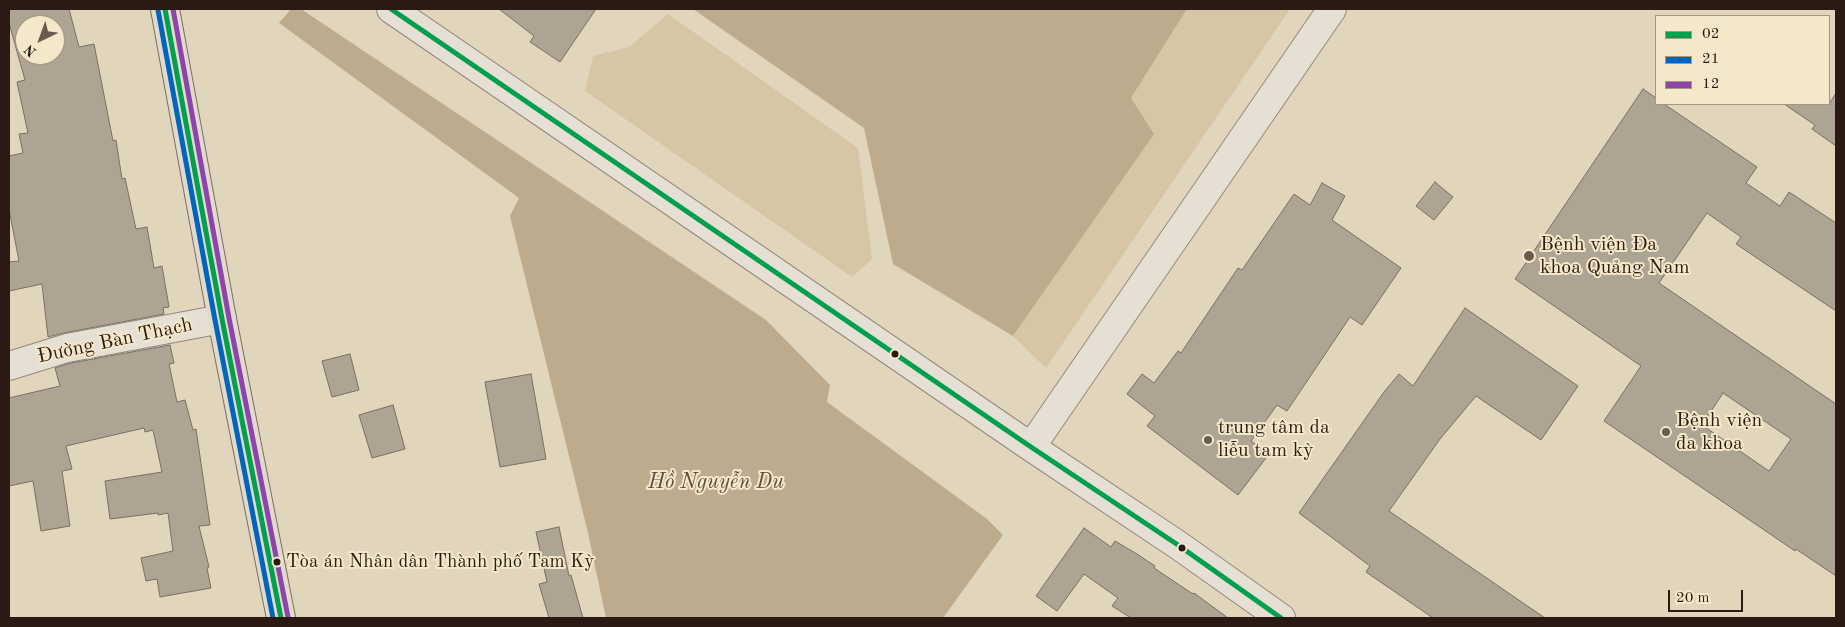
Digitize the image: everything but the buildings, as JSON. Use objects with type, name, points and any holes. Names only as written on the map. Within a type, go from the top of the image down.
[{"type":"main road","points":[[165,9],[222,318],[281,618]]},
{"type":"street","points":[[392,9],[1031,447],[1178,545],[1281,618]]},
{"type":"street","points":[[1031,447],[1332,9]]},
{"type":"street","name":"Đường Bàn Thạch","points":[[9,366],[67,348],[222,318]]},
{"type":"shaded area","points":[[1187,9],[1290,9],[1046,368],[1013,336],[1153,134],[1131,98]]},
{"type":"shaded area","points":[[668,14],[858,148],[872,259],[852,277],[585,91],[593,56],[629,47]]},
{"type":"water","name":"Hồ Nguyễn Du","points":[[291,9],[301,9],[766,320],[830,385],[827,402],[987,519],[1003,535],[943,618],[606,618],[588,533],[510,216],[519,198],[279,23]]},
{"type":"water","points":[[693,9],[1187,9],[1131,98],[1154,134],[1013,336],[893,264],[864,128]]},
{"type":"transit line","name":"02","points":[[165,9],[222,319],[281,618]]},
{"type":"transit line","name":"12","points":[[173,9],[229,318],[288,617]]},
{"type":"transit line","name":"02","points":[[391,9],[1031,447],[1178,545],[1281,618]]},
{"type":"transit line","name":"21","points":[[158,10],[215,320],[273,618]]},
{"type":"place","name":"Bệnh viện Đa khoa Quảng Nam","points":[[1529,256]]},
{"type":"place","name":"Bệnh viện đa khoa","points":[[1666,432]]},
{"type":"place","name":"trung tâm da liễu tam kỳ","points":[[1208,440]]},
{"type":"place","name":"Tòa án Nhân dân Thành phố Tam Kỳ","points":[[277,562]]}]
